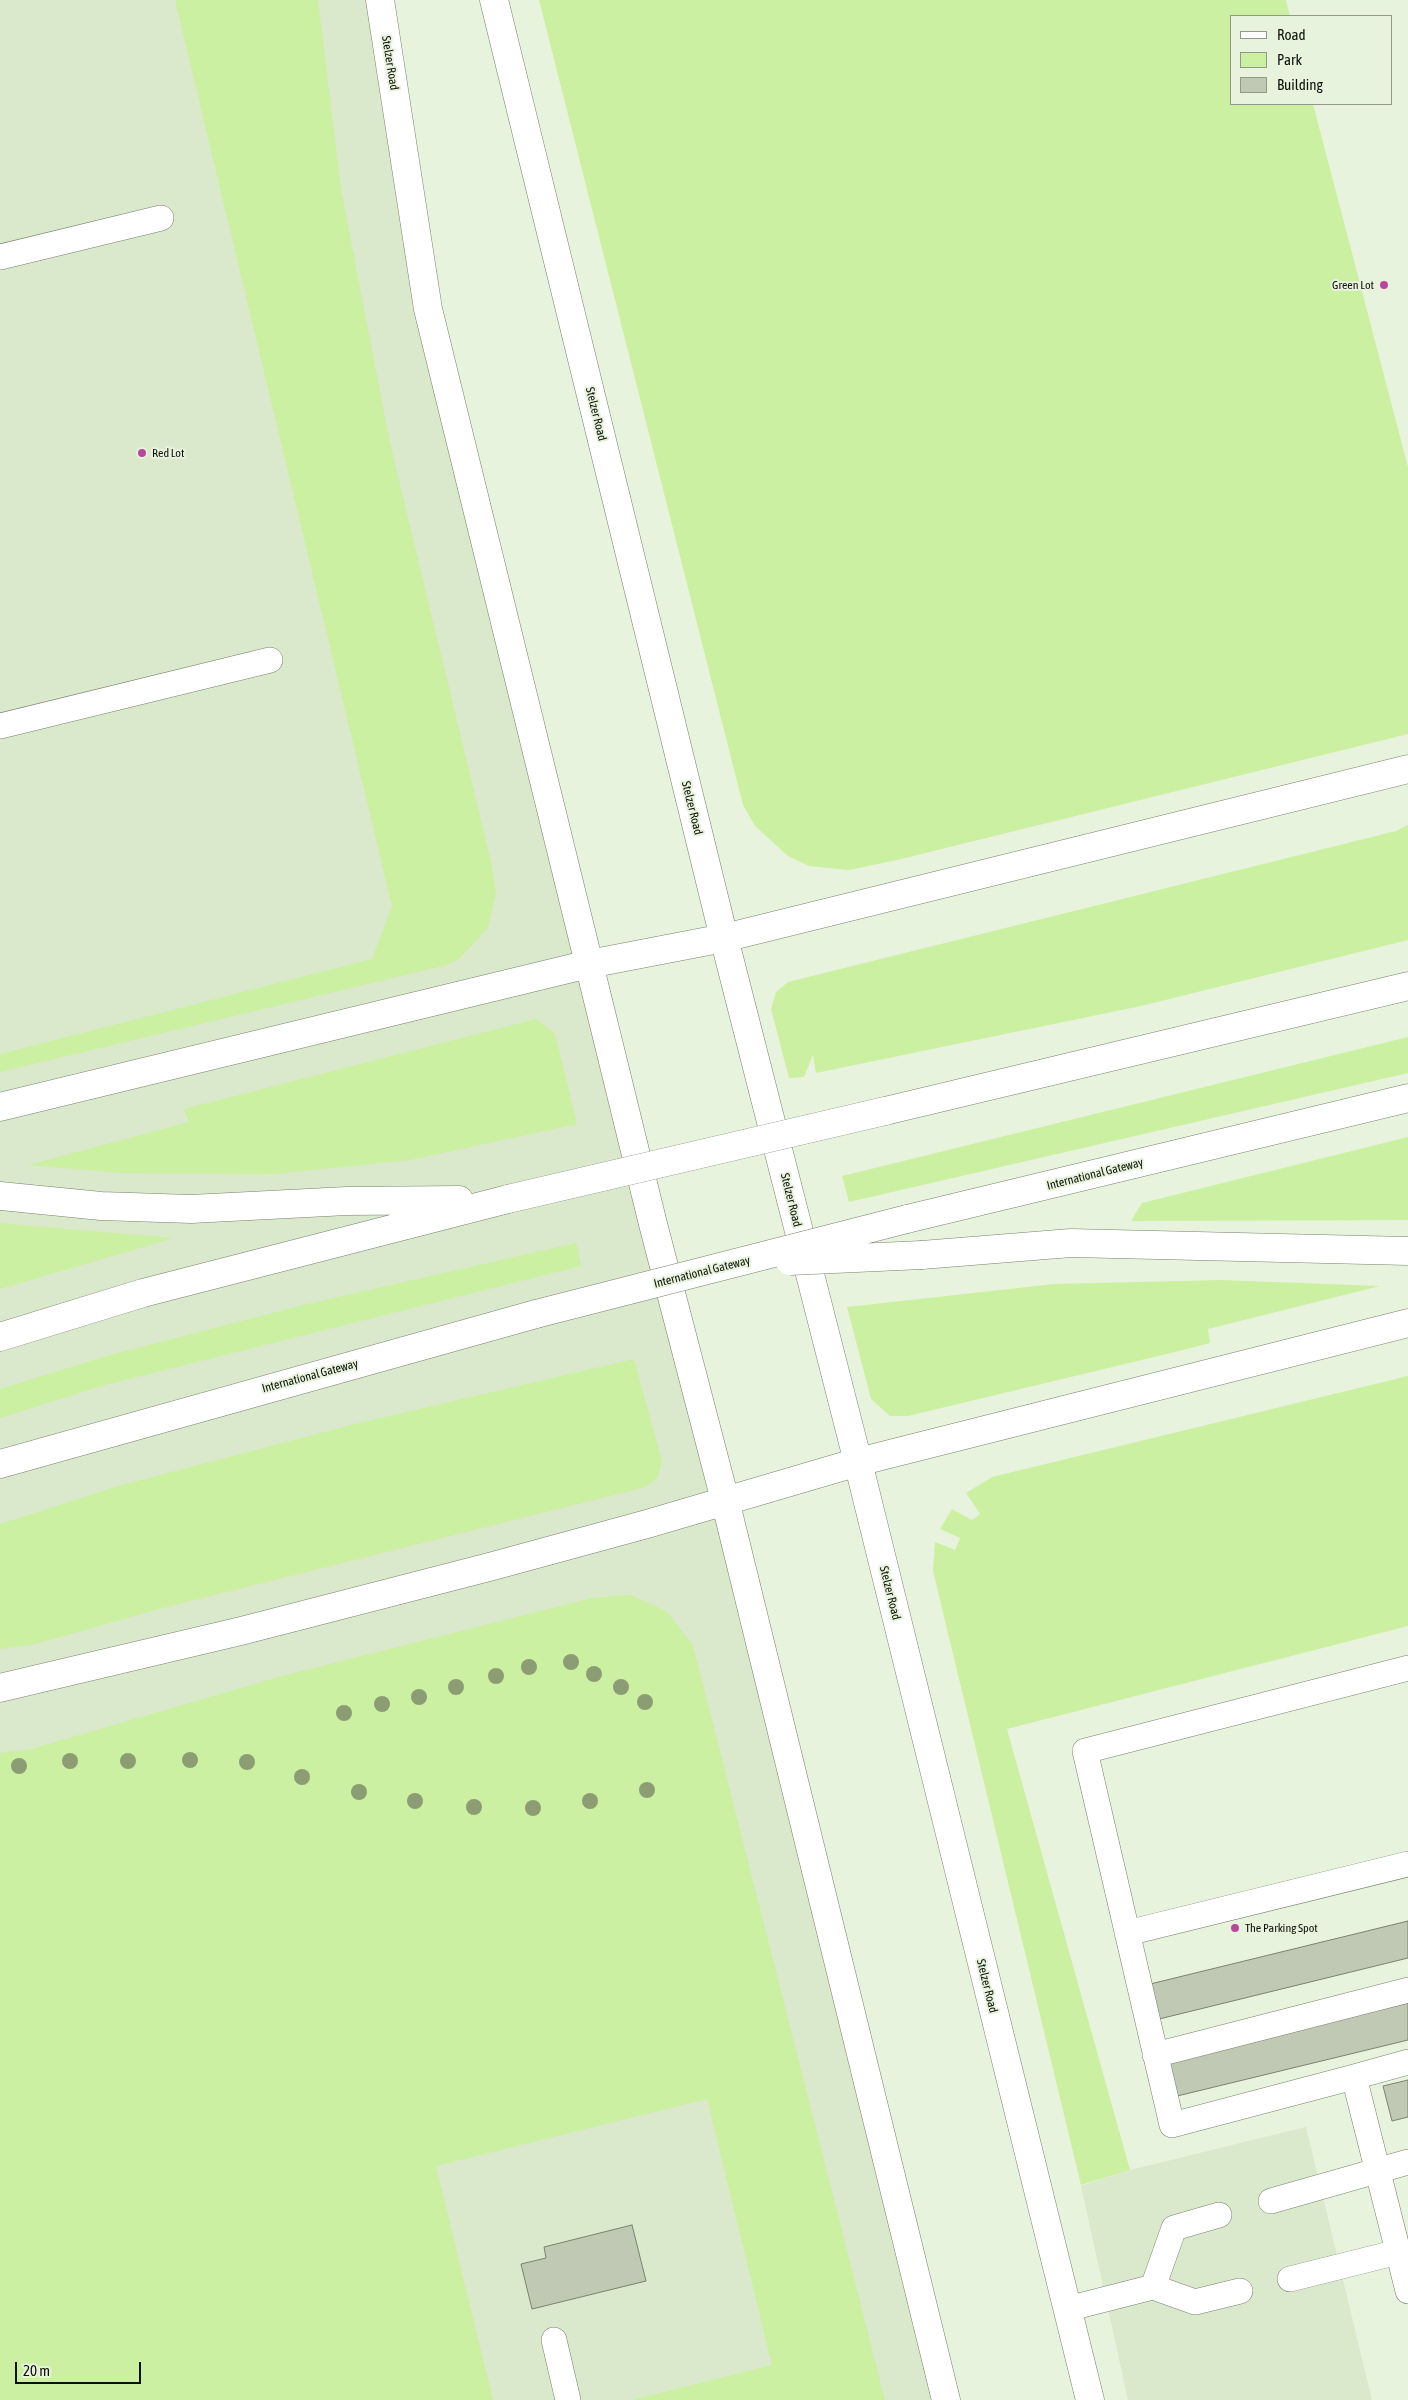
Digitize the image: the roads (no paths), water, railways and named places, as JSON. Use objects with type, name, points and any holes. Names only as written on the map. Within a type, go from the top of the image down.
[{"type":"main road","name":"Stelzer Road","points":[[380,0],[428,310],[652,1224],[725,1500],[946,2400]]},
{"type":"main road","name":"Stelzer Road","points":[[494,0],[724,938],[858,1462],[1090,2400]]},
{"type":"main road","points":[[0,1106],[589,964],[724,938],[1408,769]]},
{"type":"main road","points":[[0,1337],[143,1293],[508,1199],[1408,986]]},
{"type":"main road","name":"International Gateway","points":[[0,1464],[536,1314],[907,1219],[1408,1098]]},
{"type":"main road","points":[[5,1196],[101,1206],[191,1209],[347,1201],[508,1199]]},
{"type":"main road","points":[[731,1264],[922,1255],[1071,1243],[1399,1250]]},
{"type":"main road","points":[[0,1688],[241,1631],[493,1566],[858,1462],[1408,1323]]},
{"type":"lane","points":[[0,256],[161,218]]},
{"type":"lane","points":[[0,726],[270,660]]},
{"type":"lane","points":[[1408,1668],[1085,1751],[1172,2125],[1408,2062]]},
{"type":"lane","points":[[1127,1934],[1408,1864]]},
{"type":"lane","points":[[1155,2055],[1408,1990]]},
{"type":"lane","points":[[1354,2077],[1408,2291]]},
{"type":"lane","points":[[1271,2201],[1408,2162]]},
{"type":"lane","points":[[1153,2287],[1174,2228],[1219,2215]]},
{"type":"lane","points":[[1290,2279],[1398,2252]]},
{"type":"lane","points":[[1067,2309],[1153,2287],[1195,2302],[1240,2291]]},
{"type":"lane","points":[[554,2340],[568,2400]]},
{"type":"place","name":"Green Lot","points":[[1384,285]]},
{"type":"place","name":"Red Lot","points":[[142,453]]},
{"type":"place","name":"The Parking Spot","points":[[1235,1928]]}]
